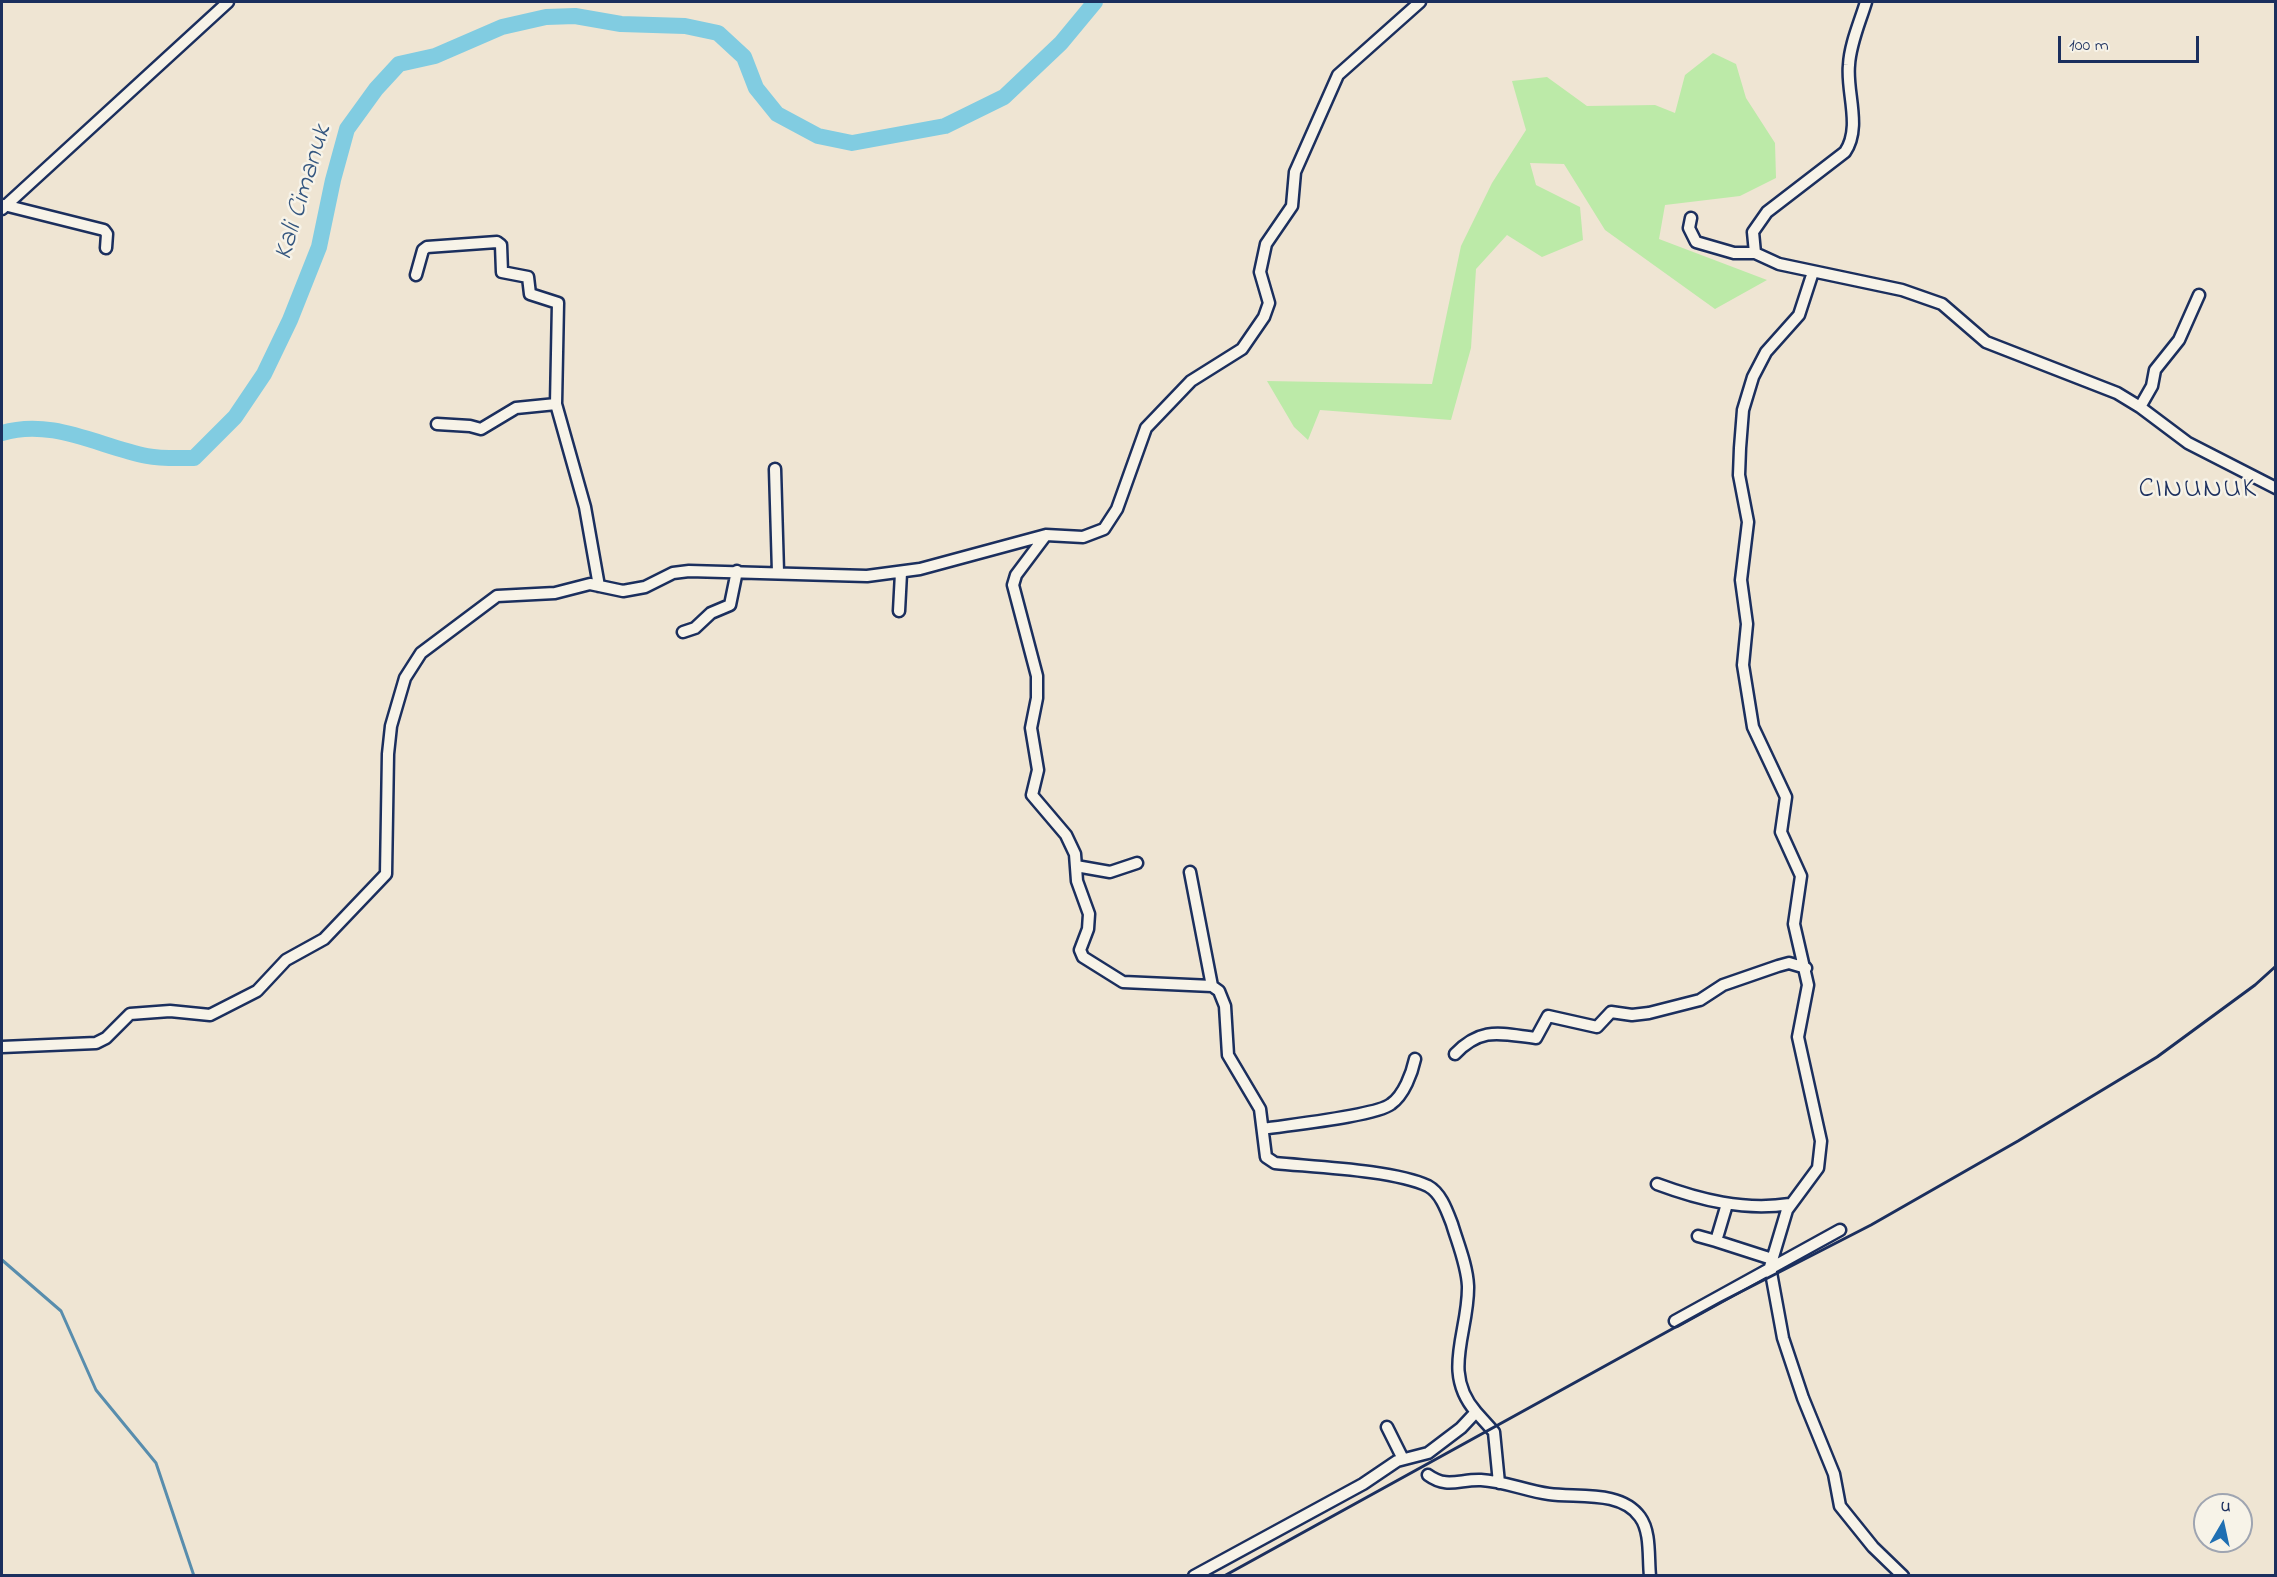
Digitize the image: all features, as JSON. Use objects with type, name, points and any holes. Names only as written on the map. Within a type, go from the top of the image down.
[{"type":"street","points":[[3,207],[228,2]]},
{"type":"street","points":[[2,1047],[96,1043],[106,1038],[130,1014],[170,1011],[210,1015],[257,991],[286,960],[324,939],[386,874],[389,738],[405,678],[418,657],[497,596],[555,593],[590,584],[614,591],[623,591],[645,587],[673,573],[689,571],[778,572],[849,577],[901,573],[1046,535],[1083,537],[1104,529],[1117,509],[1146,428],[1191,381],[1237,353],[1249,341],[1269,303],[1260,272],[1266,244],[1292,206],[1295,172],[1332,84],[1344,68],[1420,2]]},
{"type":"street","points":[[1755,253],[1754,232],[1767,212],[1818,174],[1849,146],[1852,112],[1848,65],[1866,2]]},
{"type":"street","points":[[3,207],[106,231],[106,248]]},
{"type":"street","points":[[1690,218],[1691,235],[1696,242],[1734,253],[1755,253],[1765,260],[1779,264],[1885,286],[1936,302],[1954,312],[1989,344],[2117,393],[2188,443],[2276,488]]},
{"type":"street","points":[[416,275],[423,250],[427,247],[500,244],[502,272],[528,277],[530,294],[558,303],[556,404],[585,507],[599,586]]},
{"type":"street","points":[[1813,272],[1799,315],[1766,352],[1754,376],[1743,410],[1739,475],[1748,522],[1741,580],[1747,619],[1743,665],[1754,727],[1786,797],[1781,832],[1801,876],[1794,924],[1806,968],[1806,998],[1798,1037],[1821,1142],[1818,1168],[1811,1180],[1790,1204],[1771,1263],[1783,1338],[1800,1389],[1834,1474],[1840,1506],[1860,1532],[1903,1575]]},
{"type":"street","points":[[2140,407],[2152,386],[2151,379],[2155,370],[2179,339],[2199,296]]},
{"type":"street","points":[[437,424],[481,429],[516,408],[556,404]]},
{"type":"street","points":[[775,469],[778,572]]},
{"type":"street","points":[[1046,535],[1016,575],[1013,585],[1037,676],[1037,698],[1032,728],[1038,770],[1032,795],[1066,835],[1075,854],[1077,881],[1089,914],[1088,929],[1080,950],[1083,957],[1123,982],[1212,986],[1219,991],[1225,1005],[1228,1055],[1256,1100],[1263,1129],[1266,1157],[1275,1163],[1416,1182],[1432,1188],[1447,1210],[1466,1272],[1468,1295],[1460,1349],[1459,1386],[1476,1412],[1494,1432],[1499,1483]]},
{"type":"street","points":[[683,632],[695,628],[711,614],[730,605],[737,571]]},
{"type":"street","points":[[899,611],[901,573]]},
{"type":"street","points":[[1076,866],[1110,872],[1137,863]]},
{"type":"street","points":[[1190,872],[1212,986]]},
{"type":"street","points":[[1455,1053],[1468,1040],[1483,1033],[1536,1038],[1548,1016],[1597,1027],[1611,1012],[1632,1015],[1649,1013],[1700,1000],[1723,985],[1778,966],[1794,963],[1806,968]]},
{"type":"street","points":[[1263,1129],[1368,1112],[1392,1104],[1409,1078],[1415,1059]]},
{"type":"street","points":[[1657,1184],[1684,1194],[1753,1208],[1790,1204]]},
{"type":"street","points":[[1716,1241],[1727,1203]]},
{"type":"street","points":[[1675,1321],[1771,1263],[1840,1230]]},
{"type":"street","points":[[1698,1236],[1771,1263]]},
{"type":"street","points":[[1194,1575],[1364,1484],[1403,1459],[1428,1453],[1461,1428],[1476,1412]]},
{"type":"street","points":[[1387,1427],[1403,1459]]},
{"type":"street","points":[[1428,1475],[1446,1484],[1456,1484],[1473,1479],[1549,1494],[1605,1498],[1634,1509],[1646,1527],[1650,1575]]},
{"type":"green space","points":[[1713,53],[1736,64],[1746,98],[1775,143],[1776,178],[1740,196],[1665,205],[1659,239],[1767,280],[1715,309],[1605,230],[1564,164],[1530,163],[1536,185],[1580,207],[1583,240],[1542,257],[1507,235],[1476,269],[1471,348],[1451,420],[1320,410],[1308,440],[1294,427],[1267,381],[1432,384],[1461,246],[1492,183],[1526,130],[1512,81],[1547,77],[1587,106],[1655,105],[1675,113],[1685,75]]},
{"type":"waterway","name":"Kali Cimanuk","points":[[2,433],[21,429],[57,431],[147,456],[194,458],[235,417],[264,374],[290,320],[319,247],[333,180],[347,129],[376,89],[399,64],[435,56],[502,27],[546,17],[575,16],[621,24],[685,26],[718,33],[744,57],[756,88],[777,114],[818,136],[852,143],[945,126],[1004,97],[1061,43],[1095,2]]},
{"type":"waterway","points":[[2,1260],[61,1311],[96,1390],[156,1463],[194,1576]]},
{"type":"railway","points":[[1224,1576],[1721,1302],[1871,1225],[2018,1141],[2157,1057],[2255,985],[2276,966]]},
{"type":"district","name":"CINUNUK","points":[[2198,491]]}]
